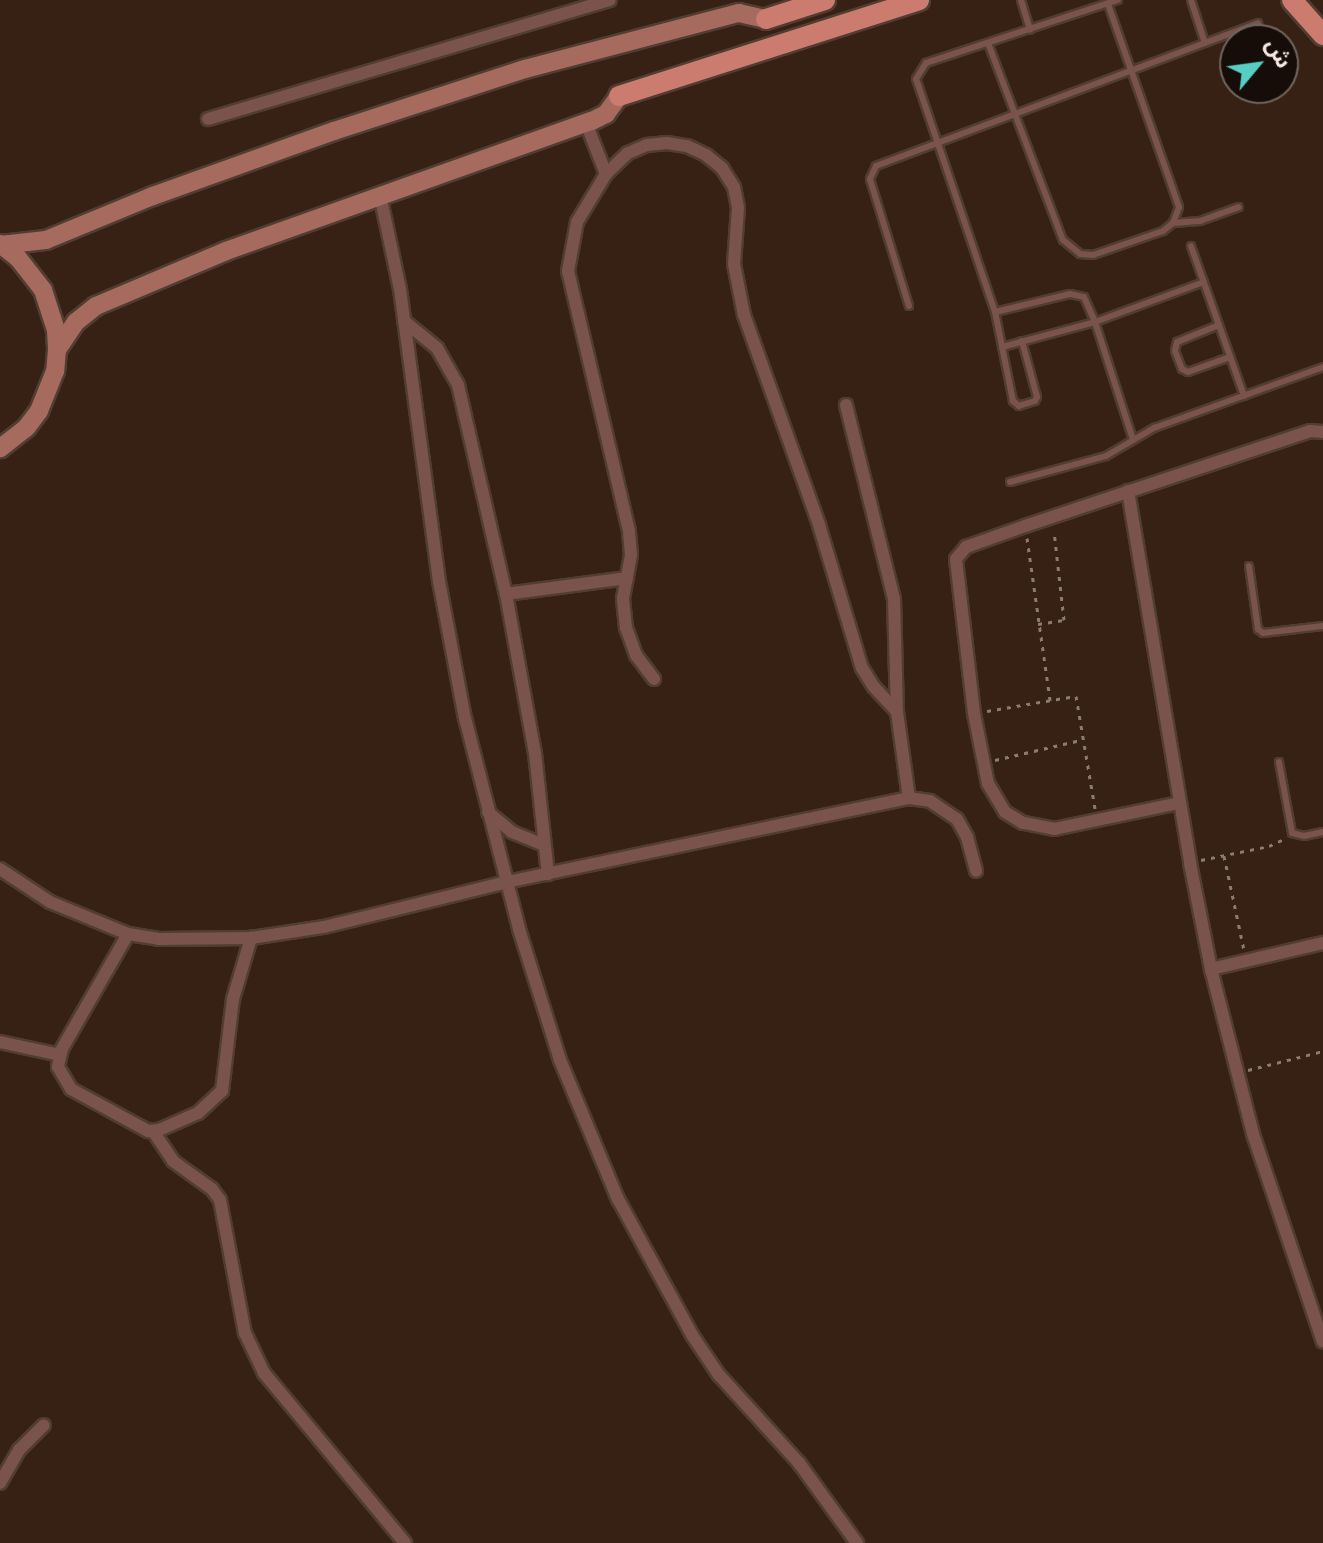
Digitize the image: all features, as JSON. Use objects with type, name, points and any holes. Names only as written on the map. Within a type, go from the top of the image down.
[{"type":"main road","points":[[766,19],[825,0]]},
{"type":"main road","points":[[619,96],[919,0]]},
{"type":"main road","points":[[1292,0],[1323,35]]},
{"type":"street","points":[[208,119],[610,0]]},
{"type":"street","points":[[1,245],[46,240],[153,196],[334,131],[525,69],[732,14],[753,13],[766,19]]},
{"type":"street","points":[[57,350],[76,322],[96,306],[226,251],[586,123],[606,114],[619,96]]},
{"type":"street","points":[[586,123],[606,174]]},
{"type":"street","points":[[654,679],[636,655],[626,628],[623,598],[629,531],[568,271],[577,222],[606,174],[628,153],[667,143],[687,146],[706,155],[729,177],[738,208],[736,281],[751,336],[796,456],[862,668],[874,687],[897,712]]},
{"type":"street","points":[[380,195],[404,321],[441,594],[488,812],[565,1072],[597,1154],[640,1244],[719,1375],[799,1463],[857,1543]]},
{"type":"street","points":[[0,448],[26,428],[39,411],[52,382],[57,350],[56,330],[43,290],[25,265],[1,245]]},
{"type":"street","points":[[404,321],[437,348],[458,385],[506,594],[535,753],[542,844],[548,874]]},
{"type":"street","points":[[846,405],[894,599],[897,712],[909,798]]},
{"type":"street","points":[[1179,803],[1055,829],[1023,823],[998,804],[988,784],[974,713],[956,559],[966,547],[1025,526],[1310,431],[1323,432]]},
{"type":"street","points":[[1128,491],[1179,803],[1211,969],[1278,1215],[1323,1342]]},
{"type":"street","points":[[506,594],[627,578]]},
{"type":"street","points":[[0,869],[50,902],[128,934],[158,939],[251,938],[324,927],[507,882],[909,798],[930,801],[957,819],[967,837],[976,871]]},
{"type":"street","points":[[488,812],[512,832],[542,844]]},
{"type":"street","points":[[128,934],[60,1055],[60,1074],[71,1089],[131,1125],[153,1131],[198,1113],[222,1091],[227,1076],[233,999],[251,938]]},
{"type":"street","points":[[1211,969],[1323,943]]},
{"type":"street","points":[[0,1042],[60,1055]]},
{"type":"street","points":[[153,1131],[173,1161],[212,1189],[220,1200],[245,1333],[264,1373],[405,1543]]},
{"type":"street","points":[[0,1483],[19,1450],[44,1425]]},
{"type":"lane","points":[[1021,0],[1030,30]]},
{"type":"lane","points":[[1022,341],[1037,397],[1021,406],[1013,401],[995,312],[918,89],[919,70],[926,63],[1118,0]]},
{"type":"lane","points":[[1191,0],[1205,43]]},
{"type":"lane","points":[[1108,4],[1178,201],[1173,223]]},
{"type":"lane","points":[[909,306],[870,174],[876,166],[1258,23]]},
{"type":"lane","points":[[988,43],[1060,233],[1074,251],[1093,255],[1163,231],[1173,223],[1214,218],[1239,207]]},
{"type":"lane","points":[[1191,246],[1244,396]]},
{"type":"lane","points":[[1002,347],[1095,322],[1204,282]]},
{"type":"lane","points":[[995,312],[1077,294],[1088,303],[1133,440]]},
{"type":"lane","points":[[1219,325],[1177,342],[1175,351],[1182,369],[1188,372],[1230,357]]},
{"type":"lane","points":[[1010,482],[1106,456],[1133,440],[1323,367]]},
{"type":"lane","points":[[1249,566],[1258,629],[1263,633],[1323,626]]},
{"type":"lane","points":[[1279,762],[1292,833],[1304,836],[1323,832]]},
{"type":"path","points":[[1038,624],[1064,620],[1053,517]]},
{"type":"path","points":[[1025,526],[1050,700]]},
{"type":"path","points":[[974,713],[1076,696],[1097,820]]},
{"type":"path","points":[[984,762],[1083,740]]},
{"type":"path","points":[[1190,863],[1269,846],[1292,833]]},
{"type":"path","points":[[1224,856],[1247,961]]},
{"type":"path","points":[[1237,1073],[1323,1051]]}]
